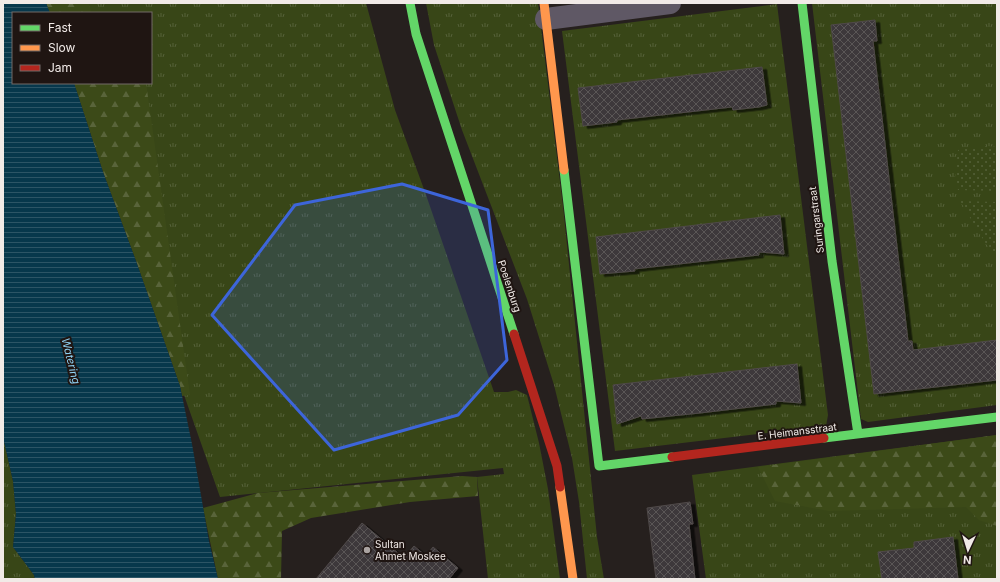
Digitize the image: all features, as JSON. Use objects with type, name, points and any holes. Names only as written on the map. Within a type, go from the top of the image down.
[{"type":"street","name":"Poelenburg","points":[[410,3],[416,34],[557,466],[573,579]]},
{"type":"street","points":[[545,11],[670,3]]},
{"type":"street","name":"Suringarstraat","points":[[802,3],[832,261],[858,434]]},
{"type":"street","name":"E. Heimansstraat","points":[[545,11],[599,466],[997,417]]},
{"type":"highlighted area","points":[[402,184],[488,210],[507,360],[458,415],[334,450],[212,315],[295,205]]},
{"type":"green space","points":[[46,3],[366,3],[395,110],[494,392],[508,392],[516,390],[527,395],[539,443],[548,489],[560,579],[488,579],[477,477],[504,474],[503,468],[220,497],[74,84],[152,84],[152,12],[50,12]]},
{"type":"green space","points":[[46,3],[89,3],[91,12],[50,12]]},
{"type":"green space","points":[[426,3],[538,3],[563,206],[597,537],[604,579],[587,579],[579,502],[572,458],[554,385],[527,299],[462,130],[434,45]]},
{"type":"green space","points":[[812,3],[997,3],[997,405],[868,422],[861,419]]},
{"type":"green space","points":[[777,4],[828,415],[826,426],[615,451],[562,31]]},
{"type":"green space","points":[[74,84],[146,84],[190,395],[182,396],[180,386],[136,261],[103,172]]},
{"type":"green space","points":[[987,146],[997,147],[997,191],[958,190],[955,178],[958,150]]},
{"type":"green space","points":[[960,201],[997,202],[997,259],[986,244]]},
{"type":"green space","points":[[997,435],[997,579],[706,579],[692,475]]},
{"type":"green space","points":[[997,435],[997,526],[979,520],[966,507],[829,511],[775,501],[758,467]]},
{"type":"green space","points":[[3,437],[13,481],[16,514],[13,547],[34,575],[35,579],[3,578]]},
{"type":"green space","points":[[462,476],[477,477],[478,496],[410,502],[311,518],[282,531],[281,579],[218,579],[203,508],[258,493]]},
{"type":"water","name":"Watering","points":[[3,3],[46,3],[50,12],[12,12],[12,84],[74,84],[103,172],[180,386],[209,541],[218,579],[35,579],[34,575],[13,547],[16,514],[13,481],[3,437]]},
{"type":"building","points":[[875,20],[877,41],[873,41],[908,341],[912,341],[913,350],[997,340],[997,380],[874,394],[831,25]]},
{"type":"building","points":[[762,67],[767,105],[733,110],[732,107],[617,120],[617,122],[583,126],[578,88]]},
{"type":"building","points":[[780,215],[784,254],[759,252],[759,255],[600,274],[596,237]]},
{"type":"building","points":[[797,364],[801,403],[776,401],[776,404],[700,413],[642,419],[641,416],[617,424],[613,385]]},
{"type":"building","points":[[690,502],[693,524],[689,524],[695,579],[656,579],[647,508]]},
{"type":"building","name":"Sultan Ahmet Moskee","points":[[362,523],[404,558],[414,546],[426,556],[433,547],[458,568],[449,579],[316,579]]},
{"type":"building","points":[[953,537],[958,579],[882,579],[878,552],[914,548],[914,542]]},
{"type":"traffic: fast","points":[[410,3],[416,34],[514,334]]},
{"type":"traffic: fast","points":[[802,3],[832,261],[858,434]]},
{"type":"traffic: fast","points":[[564,170],[599,466],[672,457]]},
{"type":"traffic: fast","points":[[824,438],[997,417]]},
{"type":"traffic: slow","points":[[544,3],[564,170]]},
{"type":"traffic: slow","points":[[560,487],[573,579]]},
{"type":"traffic: jam","points":[[514,334],[557,466],[560,487]]},
{"type":"traffic: jam","points":[[672,457],[824,438]]},
{"type":"place","name":"Sultan Ahmet Moskee","points":[[367,550]]}]
